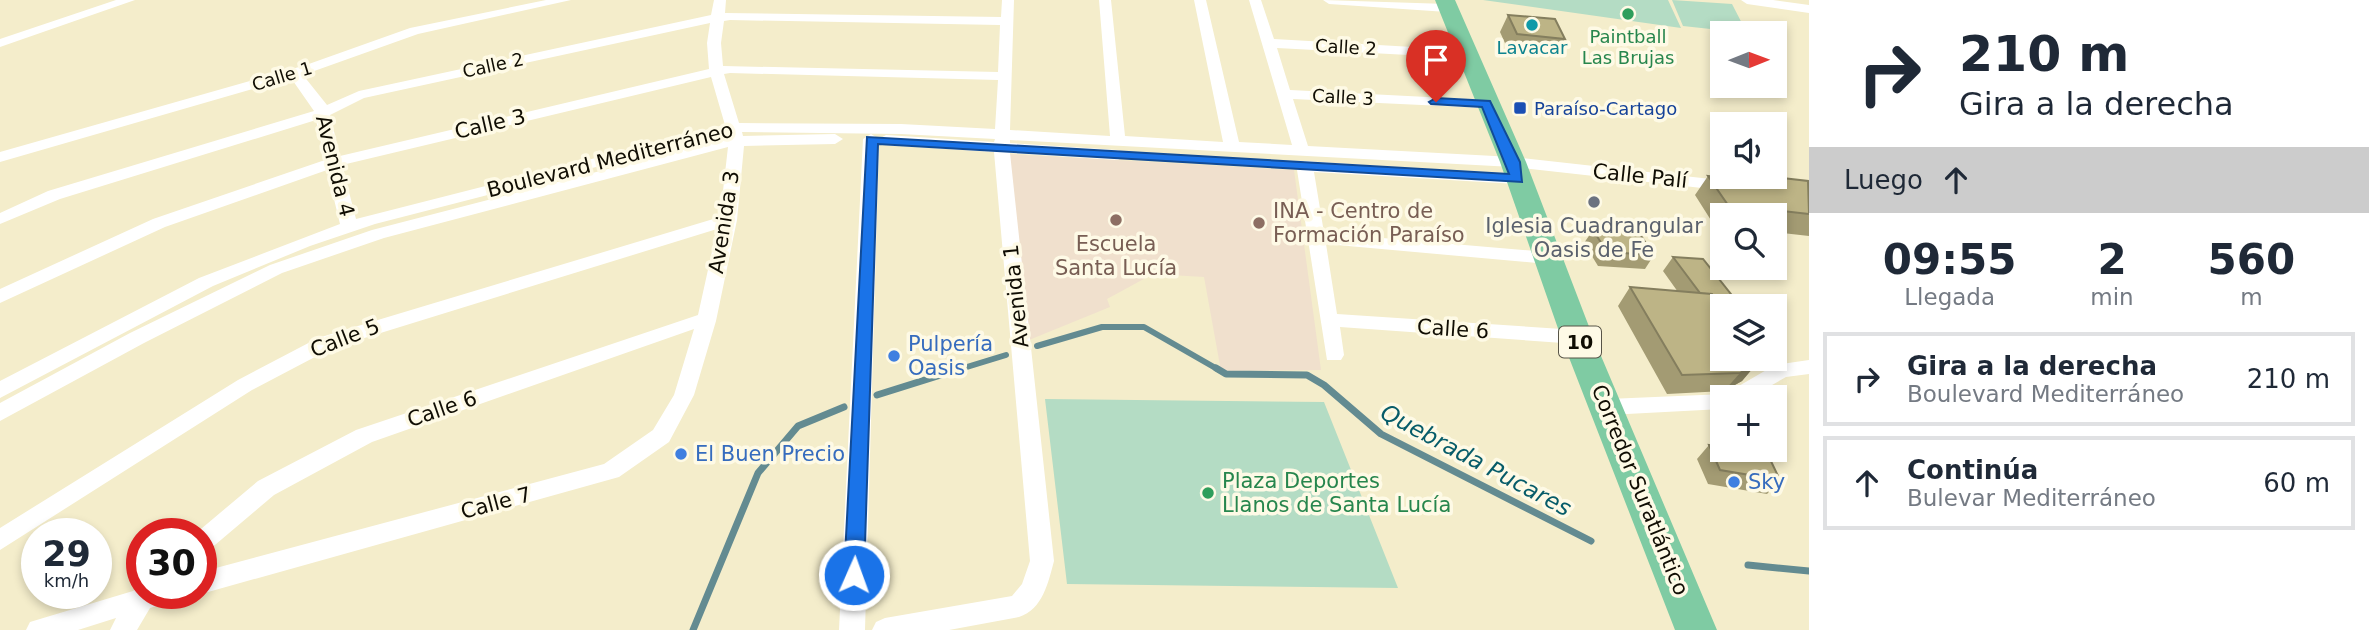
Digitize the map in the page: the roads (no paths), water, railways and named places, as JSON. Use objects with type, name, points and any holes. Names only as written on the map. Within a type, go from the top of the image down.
[{"type":"main road","name":"Corredor Suratlántico","points":[[1446,4],[1515,170],[1577,337],[1608,407],[1696,630]]},
{"type":"street","points":[[0,43],[129,0]]},
{"type":"street","name":"Calle 1","points":[[0,157],[294,72],[415,31],[565,0]]},
{"type":"street","name":"Avenida 3","points":[[706,321],[728,220],[734,135],[716,72],[714,43],[720,0]]},
{"type":"street","name":"Avenida 1","points":[[885,630],[1018,606],[1033,590],[1042,561],[1002,142],[1008,0]]},
{"type":"street","points":[[1105,0],[1118,141]]},
{"type":"street","points":[[1199,0],[1232,148]]},
{"type":"street","points":[[1255,0],[1304,159],[1334,355]]},
{"type":"street","points":[[1329,0],[1446,4]]},
{"type":"street","points":[[1747,0],[1809,9]]},
{"type":"street","points":[[1790,0],[1809,3]]},
{"type":"street","name":"Calle 2","points":[[0,219],[54,195],[323,113],[359,95],[718,18],[1007,21]]},
{"type":"street","name":"Calle 2","points":[[1268,43],[1465,54]]},
{"type":"street","name":"Calle 3","points":[[0,297],[159,223],[334,162],[716,72],[730,69],[896,71],[1005,76]]},
{"type":"street","name":"Avenida 4","points":[[294,72],[315,96],[323,113],[349,227]]},
{"type":"street","name":"Calle 3","points":[[1283,94],[1486,104]]},
{"type":"street","name":"Boulevard Mediterráneo","points":[[0,390],[206,282],[257,259],[349,227],[734,135],[798,125],[1002,142]]},
{"type":"street","name":"Boulevard Mediterráneo","points":[[0,413],[214,298],[299,260],[378,234],[734,135],[1002,142],[1118,141],[1232,148],[1304,159],[1515,170]]},
{"type":"street","points":[[852,630],[872,139]]},
{"type":"street","points":[[1002,142],[1304,159]]},
{"type":"street","name":"Calle Palí","points":[[1515,170],[1710,185]]},
{"type":"street","name":"Calle 5","points":[[0,540],[246,385],[325,343],[728,220]]},
{"type":"street","points":[[1316,238],[1548,258]]},
{"type":"street","name":"Calle 6","points":[[1329,320],[1577,337]]},
{"type":"street","name":"Calle 6","points":[[217,529],[266,488],[365,436],[690,323],[706,321]]},
{"type":"street","name":"Calle 7","points":[[217,579],[611,471],[661,436],[684,395],[706,321]]},
{"type":"street","points":[[1755,385],[1782,370],[1809,367]]},
{"type":"street","points":[[1608,407],[1710,402]]},
{"type":"street","points":[[39,630],[126,603]]},
{"type":"street","points":[[123,630],[139,609]]},
{"type":"waterway","name":"Quebrada Pucares","points":[[1037,346],[1102,327],[1144,327],[1219,370]]},
{"type":"waterway","name":"Quebrada Pucares","points":[[957,370],[1006,355]]},
{"type":"waterway","name":"Quebrada Pucares","points":[[877,395],[963,368]]},
{"type":"waterway","name":"Quebrada Pucares","points":[[1216,368],[1226,374],[1307,375],[1324,385],[1381,434],[1591,541]]},
{"type":"waterway","name":"Quebrada Pucares","points":[[693,630],[758,473],[798,426],[844,407]]},
{"type":"waterway","name":"Quebrada Pucares","points":[[1748,565],[1809,571]]},
{"type":"place","name":"Paintball Las Brujas","points":[[1628,14]]},
{"type":"place","name":"Lavacar","points":[[1532,25]]},
{"type":"place","name":"Paraíso-Cartago","points":[[1520,108]]},
{"type":"place","name":"Iglesia Cuadrangular Oasis de Fe","points":[[1594,202]]},
{"type":"place","name":"Escuela Santa Lucía","points":[[1116,220]]},
{"type":"place","name":"INA - Centro de Formación Paraíso","points":[[1259,223]]},
{"type":"place","name":"Pulpería Oasis","points":[[894,356]]},
{"type":"place","name":"El Buen Precio","points":[[681,454]]},
{"type":"place","name":"Sky","points":[[1734,482]]},
{"type":"place","name":"Plaza Deportes Llanos de Santa Lucía","points":[[1208,493]]}]
